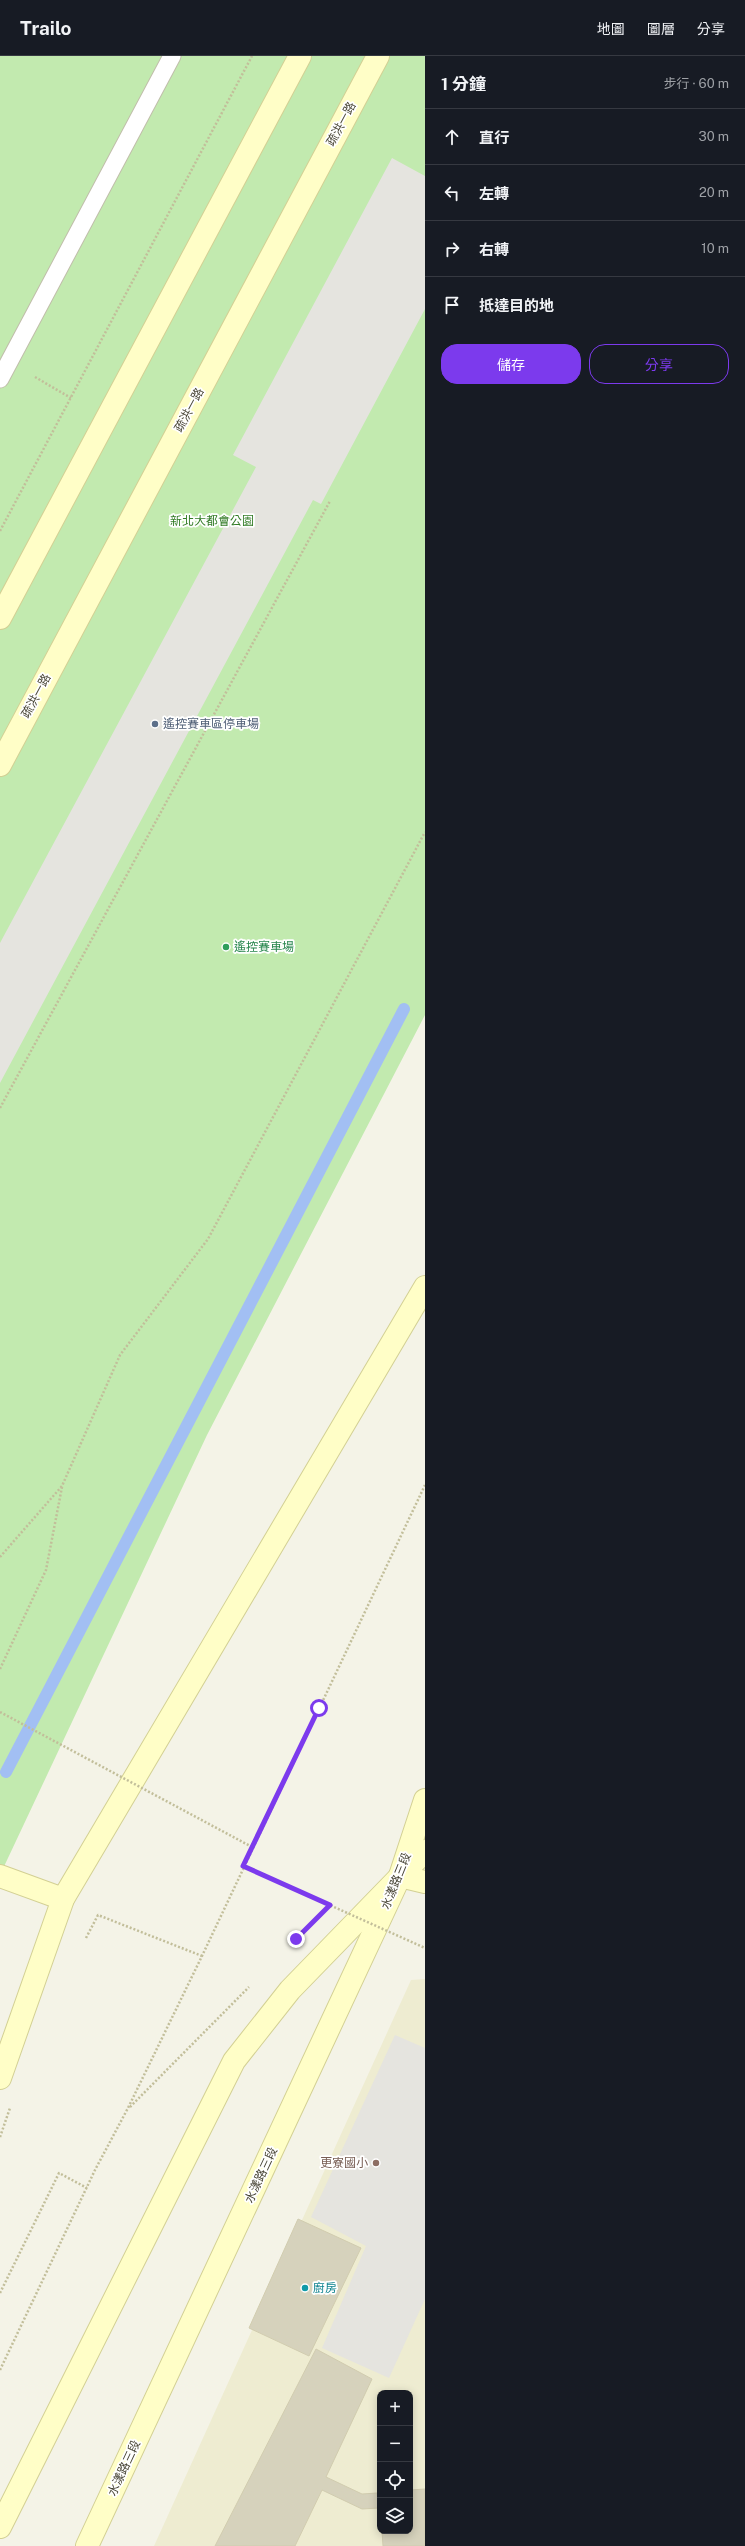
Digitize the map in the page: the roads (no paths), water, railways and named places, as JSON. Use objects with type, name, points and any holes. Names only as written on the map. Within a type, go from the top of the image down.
[{"type":"street","points":[[0,618],[300,56]]},
{"type":"street","name":"疏洪一路","points":[[0,765],[378,56]]},
{"type":"street","points":[[0,2078],[63,1899],[425,1287]]},
{"type":"street","name":"水漾路三段","points":[[88,2546],[400,1876],[425,1800]]},
{"type":"street","points":[[0,2527],[234,2061],[290,1990],[425,1851]]},
{"type":"street","points":[[0,1876],[63,1899]]},
{"type":"street","points":[[400,1876],[425,1882]]},
{"type":"lane","points":[[0,379],[172,56]]},
{"type":"waterway","points":[[6,1772],[404,1009]]},
{"type":"place","name":"遙控賽車區停車場","points":[[155,724]]},
{"type":"place","name":"遙控賽車場","points":[[226,947]]},
{"type":"place","name":"更寮國小","points":[[376,2163]]},
{"type":"place","name":"廚房","points":[[305,2288]]},
{"type":"park label","name":"新北大都會公園","points":[[212,521]]}]
